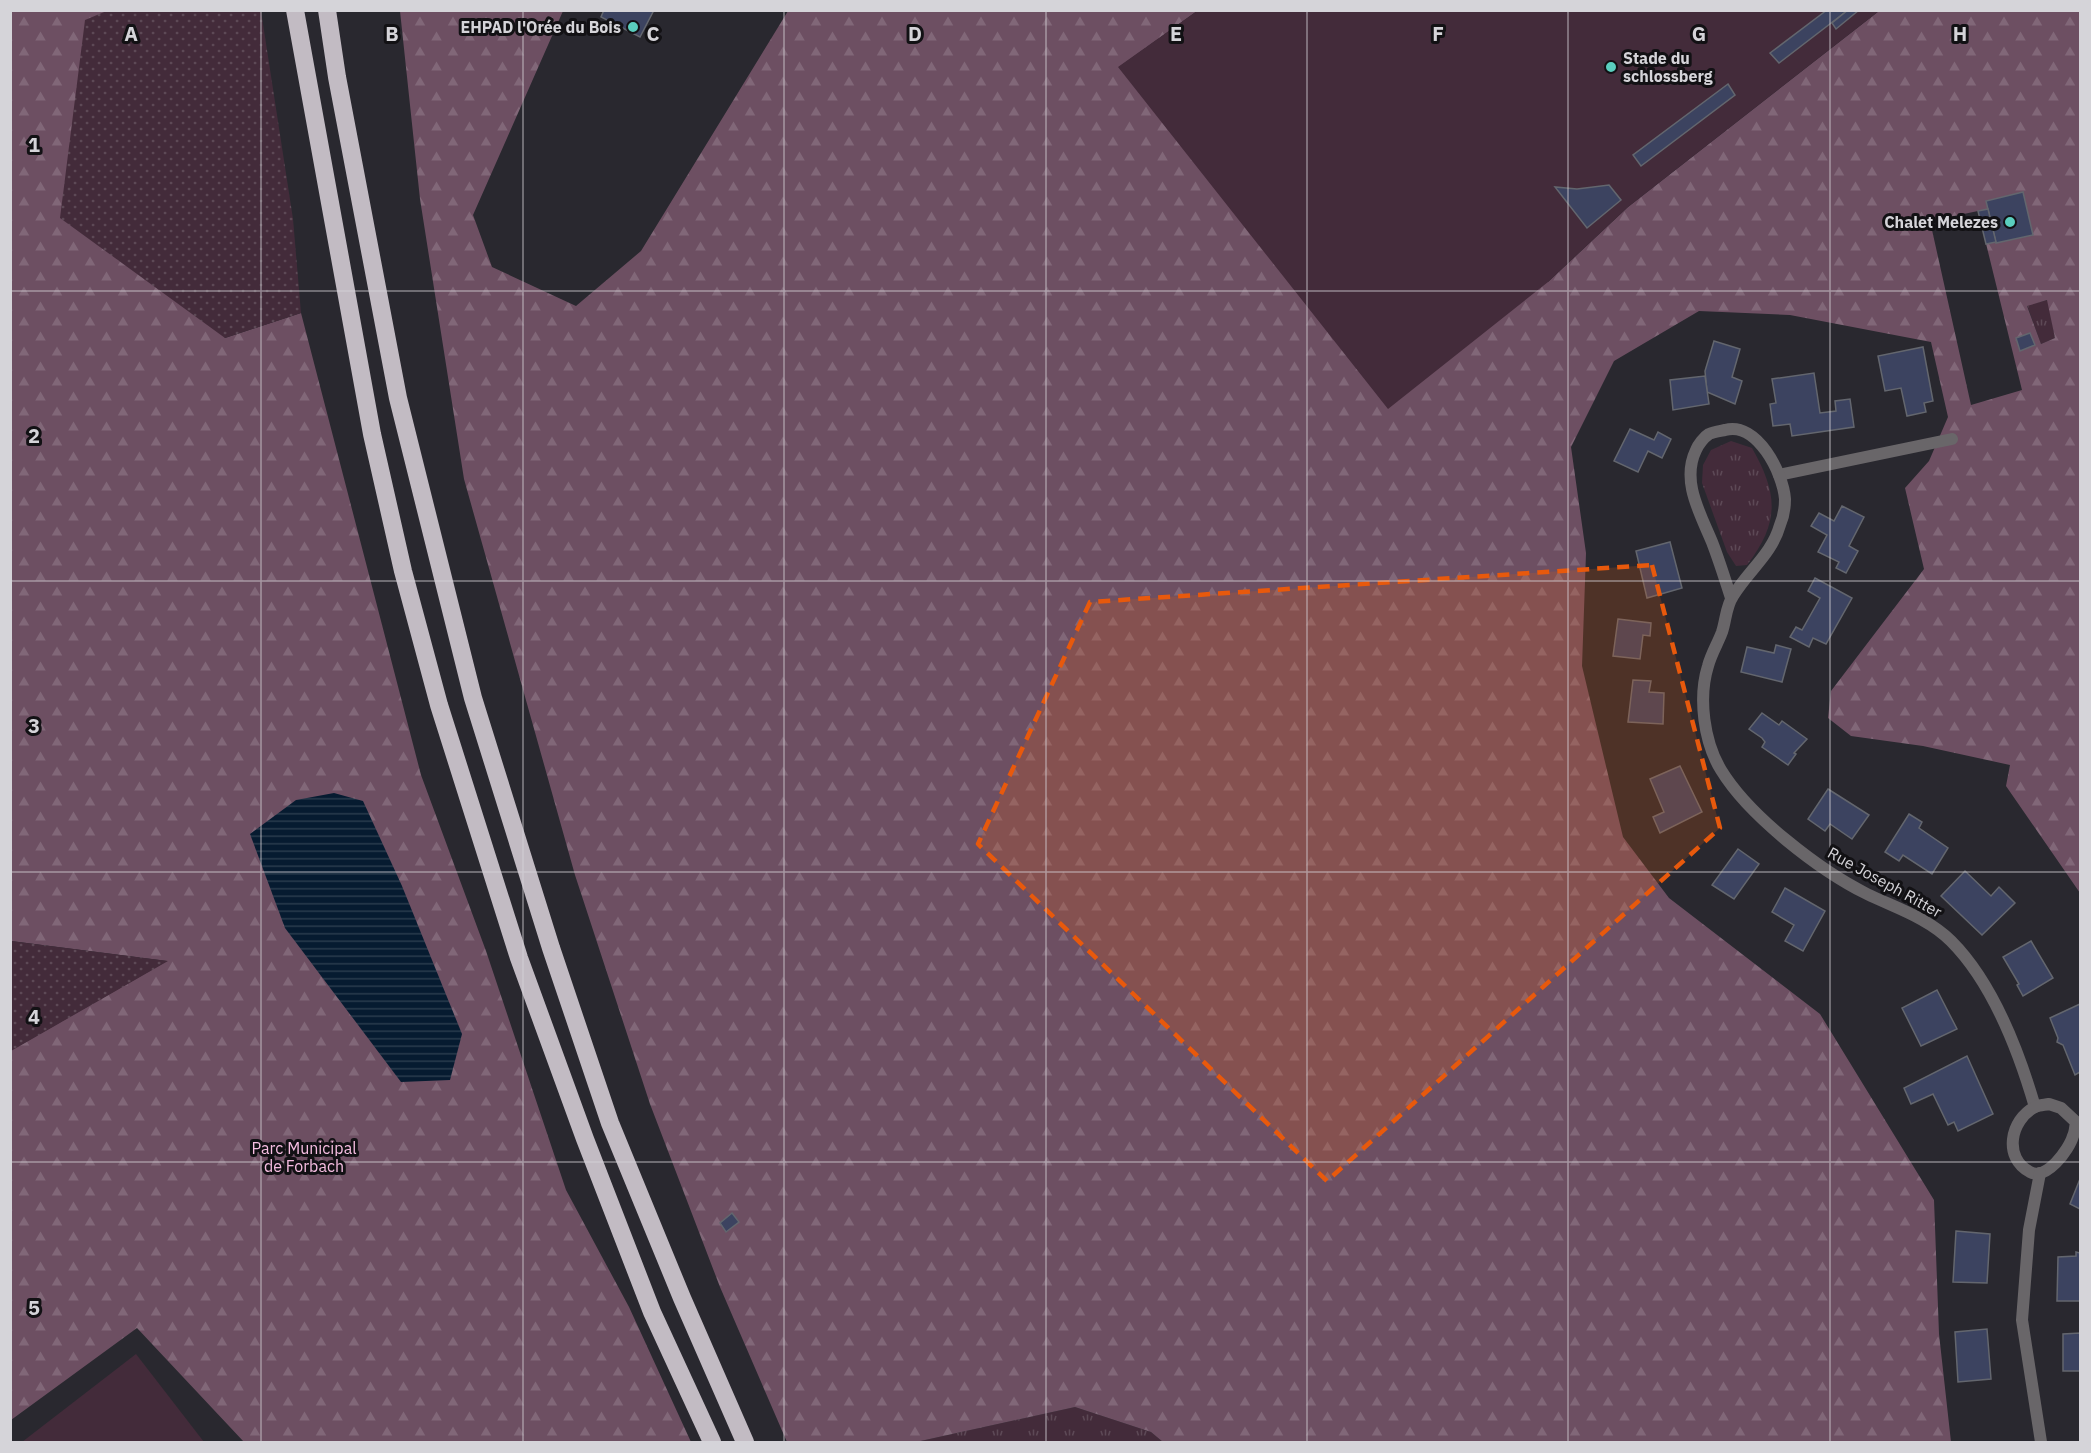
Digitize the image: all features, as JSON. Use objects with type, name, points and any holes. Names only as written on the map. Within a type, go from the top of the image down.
[{"type":"highway","points":[[295,10],[372,435],[403,571],[439,705],[519,958],[585,1138],[652,1312],[711,1443]]},
{"type":"highway","points":[[327,10],[337,77],[398,398],[473,698],[551,948],[610,1123],[682,1298],[746,1443]]},
{"type":"street","name":"Rue Joseph Ritter","points":[[1731,597],[1690,484],[1690,463],[1698,446],[1709,434],[1731,428],[1747,433],[1760,442],[1779,475],[1785,500],[1781,525],[1772,548],[1731,597],[1722,630],[1707,668],[1703,702],[1708,737],[1720,769],[1739,794],[1774,829],[1824,870],[1867,894],[1922,919],[1949,939],[1970,963],[1990,995],[2022,1065],[2035,1107]]},
{"type":"street","points":[[1779,475],[1952,439]]},
{"type":"street","points":[[2049,1104],[2061,1108],[2078,1121],[2073,1138],[2053,1166],[2040,1173],[2031,1173],[2017,1162],[2012,1145],[2013,1134],[2020,1119],[2035,1107],[2049,1104]]},
{"type":"street","points":[[2040,1173],[2029,1230],[2022,1320],[2041,1443]]},
{"type":"highlighted area","points":[[1652,565],[1720,828],[1327,1181],[978,844],[1090,602]]},
{"type":"green space","points":[[109,10],[261,11],[293,219],[301,313],[225,338],[60,218],[85,20]]},
{"type":"green space","name":"Parc Municipal de Forbach","points":[[11,11],[109,11],[85,21],[225,338],[301,313],[421,775],[486,951],[566,1190],[629,1307],[691,1442],[244,1442],[137,1328],[11,1420],[10,1051],[167,961],[11,941]]},
{"type":"green space","points":[[400,11],[563,11],[473,215],[492,267],[576,306],[641,251],[788,11],[1197,11],[1119,67],[1548,282],[1628,207],[1879,11],[2080,11],[2080,893],[2006,786],[2010,765],[1923,746],[1851,736],[1828,718],[1831,691],[1924,569],[1905,488],[1929,461],[1948,417],[1931,342],[1790,315],[1699,311],[1614,361],[1571,447],[1586,553],[1582,666],[1623,837],[1669,898],[1820,1014],[1934,1200],[1939,1334],[1951,1442],[1163,1442],[1151,1432],[1075,1407],[916,1442],[787,1442],[720,1287],[650,1104],[575,875],[464,479],[420,199]],"holes":[[[1978,211],[2022,390],[1971,405],[1930,221]],[[2047,300],[2055,338],[2041,344],[2027,306]]]},
{"type":"green space","points":[[1197,11],[1879,11],[1628,207],[1548,282],[1388,409],[1118,67]]},
{"type":"green space","points":[[2048,300],[2055,338],[2041,344],[2027,305]]},
{"type":"green space","points":[[1731,441],[1752,448],[1767,480],[1772,508],[1770,521],[1758,550],[1747,565],[1736,566],[1727,552],[1702,483],[1703,465],[1711,450]]},
{"type":"green space","points":[[11,941],[168,961],[11,1051]]},
{"type":"green space","points":[[136,1354],[204,1442],[22,1442]]},
{"type":"green space","points":[[1075,1407],[1151,1432],[1163,1442],[916,1442]]},
{"type":"water","points":[[334,793],[363,801],[402,886],[462,1034],[450,1080],[401,1082],[285,928],[250,834],[296,800]]},
{"type":"building","name":"EHPAD l'Orée du Bois","points":[[604,10],[654,10],[640,37],[601,17]]},
{"type":"building","points":[[1827,10],[1848,10],[1779,63],[1770,53]]},
{"type":"building","points":[[1848,10],[1859,10],[1836,29],[1832,23]]},
{"type":"building","points":[[1728,84],[1735,95],[1641,166],[1633,155]]},
{"type":"building","points":[[1609,185],[1621,200],[1587,228],[1555,187],[1577,189]]},
{"type":"building","name":"Chalet Melezes","points":[[2023,192],[2033,235],[1996,243],[1986,201]]},
{"type":"building","points":[[1988,209],[1996,242],[1986,244],[1978,211]]},
{"type":"building","points":[[2030,333],[2035,345],[2020,351],[2016,338]]},
{"type":"building","points":[[1714,341],[1740,349],[1732,377],[1742,381],[1735,404],[1707,392],[1705,371]]},
{"type":"building","points":[[1923,347],[1933,401],[1924,403],[1926,412],[1907,416],[1901,388],[1885,391],[1878,356]]},
{"type":"building","points":[[1814,373],[1820,413],[1836,411],[1835,401],[1850,399],[1854,427],[1792,436],[1790,424],[1773,426],[1770,404],[1776,403],[1772,379]]},
{"type":"building","points":[[1705,376],[1709,404],[1673,410],[1670,380]]},
{"type":"building","points":[[1630,429],[1654,440],[1658,432],[1671,439],[1662,458],[1648,451],[1638,472],[1614,461]]},
{"type":"building","points":[[1842,506],[1864,517],[1849,546],[1858,551],[1846,573],[1836,568],[1839,562],[1818,552],[1827,535],[1811,526],[1819,513],[1834,521]]},
{"type":"building","points":[[1670,542],[1682,588],[1647,598],[1636,551]]},
{"type":"building","points":[[1815,578],[1852,598],[1826,644],[1813,638],[1809,647],[1790,637],[1796,627],[1802,630],[1820,598],[1808,591]]},
{"type":"building","points":[[1618,619],[1651,623],[1650,636],[1643,635],[1640,659],[1613,656]]},
{"type":"building","points":[[1776,645],[1791,649],[1782,682],[1741,672],[1747,647],[1774,653]]},
{"type":"building","points":[[1633,680],[1651,681],[1649,692],[1664,693],[1663,724],[1628,722]]},
{"type":"building","points":[[1762,713],[1779,725],[1782,721],[1807,739],[1794,753],[1796,754],[1788,765],[1762,747],[1765,742],[1749,729]]},
{"type":"building","points":[[1680,766],[1702,812],[1660,833],[1653,817],[1664,812],[1650,779]]},
{"type":"building","points":[[1828,789],[1869,815],[1852,839],[1830,824],[1825,831],[1808,819]]},
{"type":"building","points":[[1909,814],[1922,822],[1919,828],[1948,848],[1932,874],[1903,855],[1899,861],[1885,852]]},
{"type":"building","points":[[1738,849],[1759,864],[1734,899],[1712,885]]},
{"type":"building","points":[[1965,871],[1991,896],[1999,887],[2015,903],[1982,935],[1941,896]]},
{"type":"building","points":[[1785,888],[1825,911],[1803,951],[1785,941],[1794,925],[1772,912]]},
{"type":"building","points":[[2031,941],[2053,978],[2023,996],[2017,985],[2019,984],[2003,957]]},
{"type":"building","points":[[1937,990],[1957,1029],[1921,1046],[1902,1008]]},
{"type":"building","points":[[2080,1004],[2080,1072],[2075,1075],[2063,1045],[2057,1042],[2058,1038],[2050,1018]]},
{"type":"building","points":[[1967,1056],[1993,1114],[1958,1131],[1954,1122],[1948,1125],[1933,1094],[1911,1104],[1904,1088]]},
{"type":"building","points":[[2080,1179],[2080,1209],[2070,1204]]},
{"type":"building","points":[[732,1213],[739,1222],[726,1232],[720,1223]]},
{"type":"building","points":[[1956,1231],[1990,1234],[1987,1283],[1953,1282]]},
{"type":"building","points":[[2076,1252],[2080,1253],[2080,1301],[2057,1301],[2058,1257],[2076,1256]]},
{"type":"building","points":[[1987,1329],[1991,1379],[1958,1382],[1955,1332]]},
{"type":"building","points":[[2080,1333],[2080,1371],[2063,1371],[2063,1334]]},
{"type":"place","name":"EHPAD l'Orée du Bois","points":[[633,27]]},
{"type":"place","name":"Stade du schlossberg","points":[[1611,67]]},
{"type":"place","name":"Chalet Melezes","points":[[2010,222]]}]
